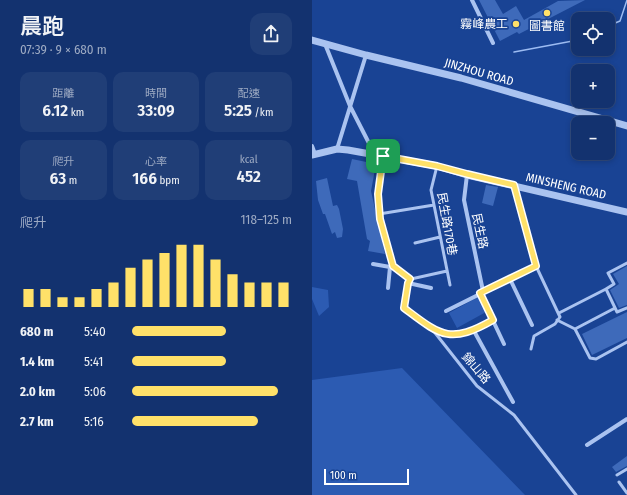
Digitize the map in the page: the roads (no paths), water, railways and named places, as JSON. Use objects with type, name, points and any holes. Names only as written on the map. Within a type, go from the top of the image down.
[{"type":"street","points":[[472,0],[493,43]]},
{"type":"street","name":"JINZHOU ROAD","points":[[312,40],[461,78],[627,126]]},
{"type":"street","points":[[324,44],[350,106],[379,156]]},
{"type":"street","points":[[337,149],[366,55]]},
{"type":"street","points":[[312,146],[314,154]]},
{"type":"street","name":"MINSHENG ROAD","points":[[314,154],[337,149],[437,166],[627,212]]},
{"type":"street","name":"民生路","points":[[467,174],[464,200],[481,292],[504,344]]},
{"type":"street","points":[[446,311],[481,292],[536,266],[514,185]]},
{"type":"street","points":[[373,264],[392,266],[388,288]]},
{"type":"street","points":[[510,279],[532,324]]},
{"type":"street","points":[[409,281],[431,288]]},
{"type":"street","points":[[432,329],[444,334],[457,334],[474,331],[493,320]]},
{"type":"street","points":[[474,331],[513,402]]},
{"type":"street","points":[[587,446],[627,420]]},
{"type":"lane","points":[[379,156],[379,214],[392,266],[409,281],[447,271]]},
{"type":"lane","name":"民生路170巷","points":[[437,166],[431,190],[450,285]]},
{"type":"lane","points":[[379,214],[434,205]]},
{"type":"lane","points":[[415,243],[440,237]]},
{"type":"lane","points":[[559,313],[606,290],[614,284],[608,273],[627,263]]},
{"type":"lane","points":[[531,349],[534,336],[555,324],[560,317],[536,266]]},
{"type":"lane","name":"錦山路","points":[[409,281],[404,308],[432,329],[477,386],[514,415],[576,495]]},
{"type":"lane","points":[[606,290],[617,312],[627,308]]},
{"type":"lane","points":[[574,329],[615,308]]},
{"type":"lane","points":[[557,320],[574,329],[590,358],[596,359],[627,342]]},
{"type":"lane","points":[[617,475],[627,469]]},
{"type":"lane","points":[[619,482],[625,488],[627,493]]},
{"type":"waterway","points":[[615,23],[620,21],[627,0]]},
{"type":"waterway","points":[[514,52],[571,41]]},
{"type":"place","name":"圖書館","points":[[547,13]]},
{"type":"place","name":"霧峰農工","points":[[516,24]]}]
